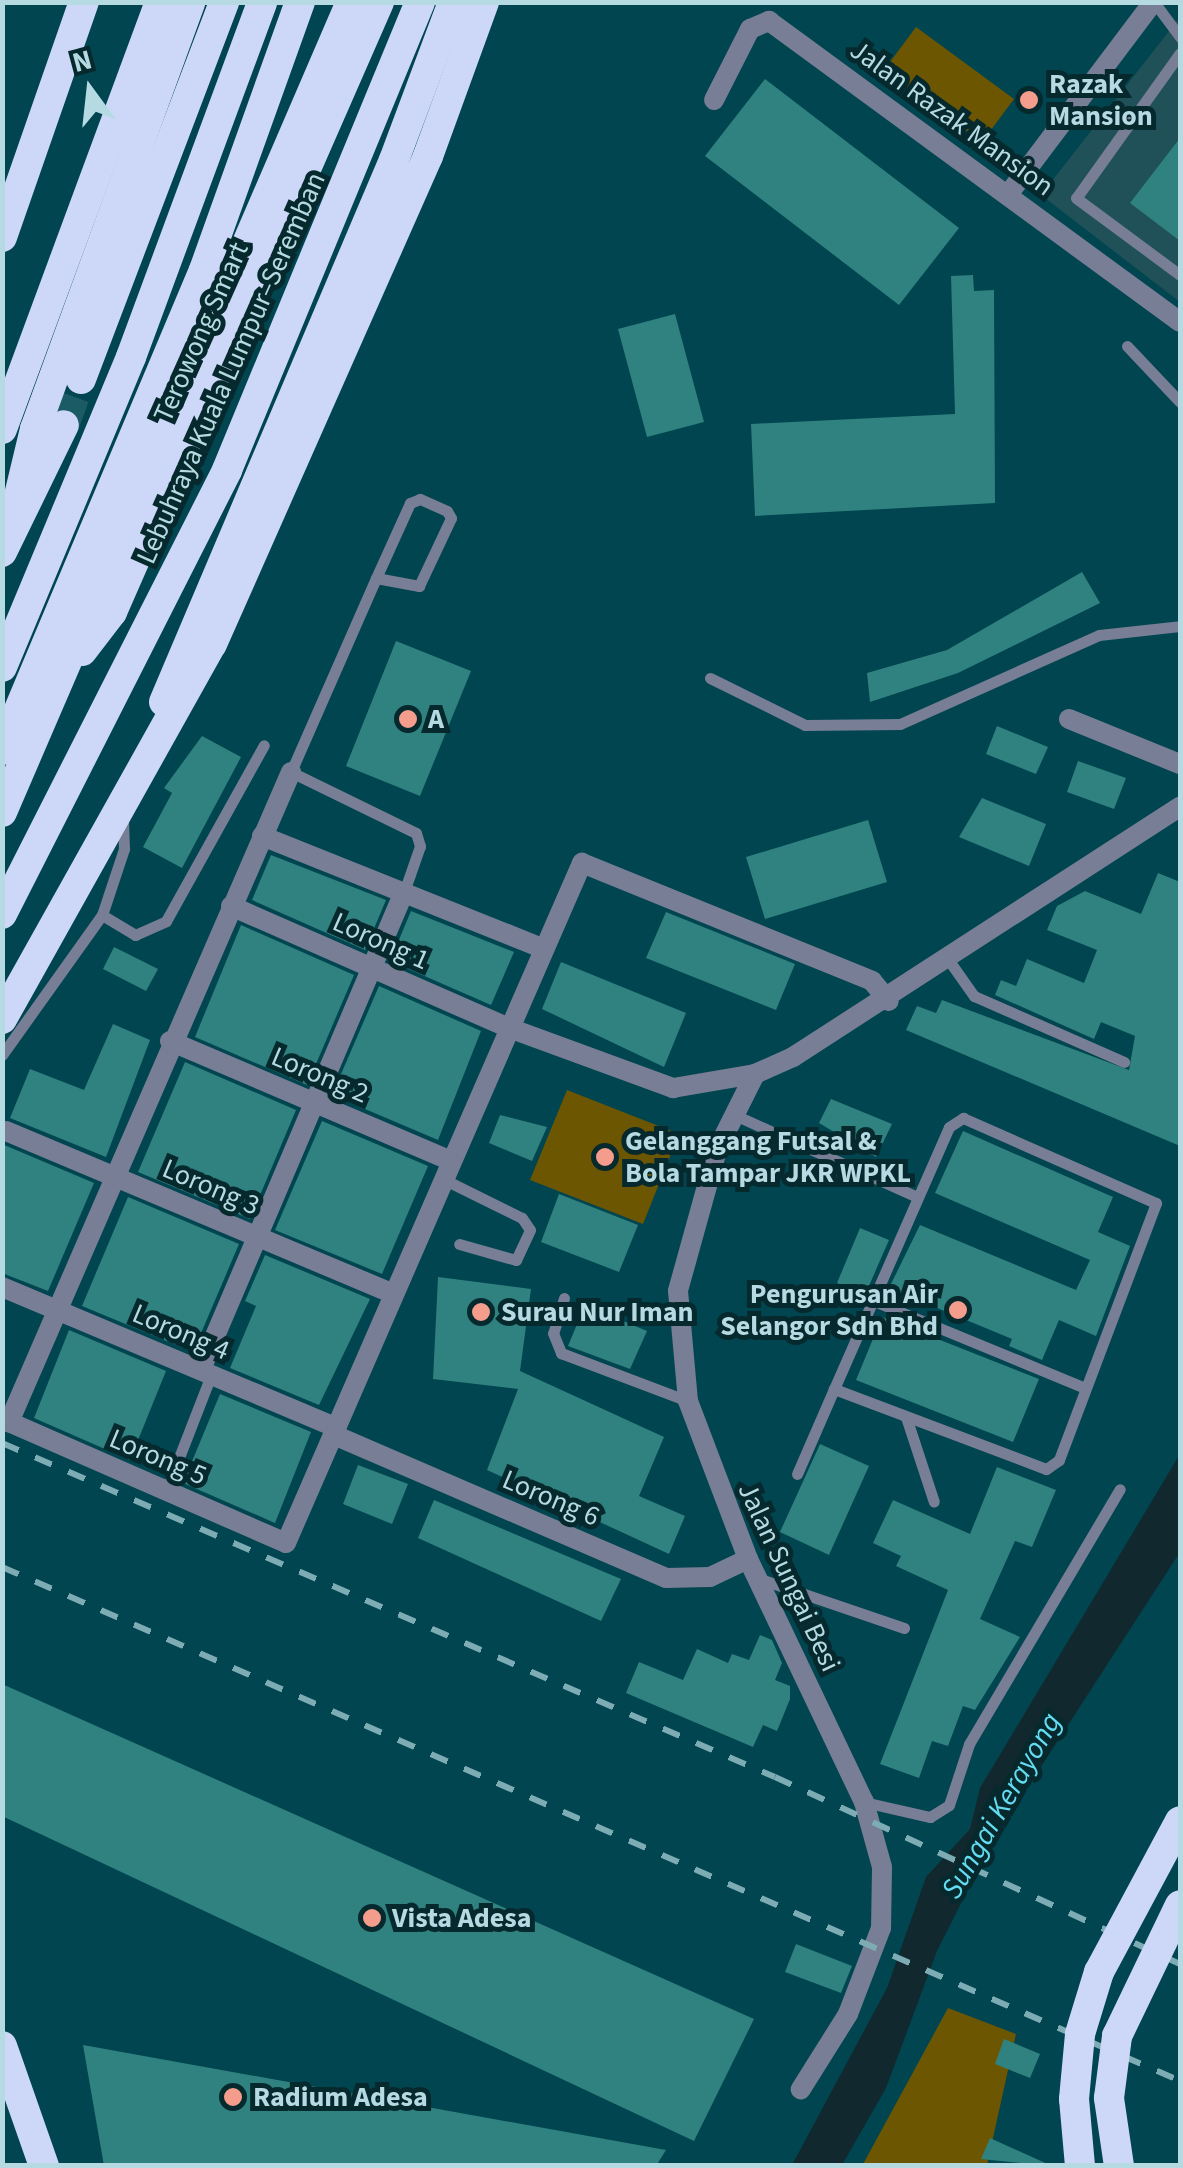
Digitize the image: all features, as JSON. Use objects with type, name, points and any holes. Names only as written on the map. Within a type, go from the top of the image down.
[{"type":"highway","points":[[2,194],[69,2]]},
{"type":"highway","points":[[2,237],[84,2]]},
{"type":"highway","points":[[2,429],[160,2]]},
{"type":"highway","points":[[7,541],[35,429],[190,2]]},
{"type":"highway","points":[[82,379],[224,2]]},
{"type":"highway","points":[[2,667],[131,357],[262,2]]},
{"type":"highway","name":"Terowong Smart","points":[[2,750],[267,106],[300,2]]},
{"type":"highway","name":"Terowong Smart","points":[[267,106],[322,2]]},
{"type":"highway","name":"Terowong Smart","points":[[2,812],[62,677],[112,543],[351,2]]},
{"type":"highway","name":"Terowong Smart","points":[[62,677],[112,612],[378,2]]},
{"type":"highway","name":"Lebuhraya Kuala Lumpur–Seremban","points":[[2,914],[227,470],[420,2]]},
{"type":"highway","points":[[140,770],[187,635],[394,160],[453,2]]},
{"type":"highway","points":[[2,1019],[212,644],[428,156],[484,2]]},
{"type":"highway","points":[[7,541],[64,425]]},
{"type":"highway","points":[[1080,2166],[1074,2099],[1080,2034],[1099,1972],[1180,1821]]},
{"type":"highway","points":[[1119,2166],[1108,2098],[1116,2036],[1180,1905]]},
{"type":"highway","points":[[2,2046],[44,2166]]},
{"type":"street","points":[[1010,192],[1153,2]]},
{"type":"street","name":"Jalan Razak Mansion","points":[[714,100],[750,29],[769,21],[1010,192],[1180,322]]},
{"type":"street","points":[[1069,719],[1180,764]]},
{"type":"street","points":[[60,1310],[170,1041],[291,772]]},
{"type":"street","points":[[509,1028],[673,1088],[755,1074],[950,962],[1180,807]]},
{"type":"street","points":[[262,836],[539,947]]},
{"type":"street","points":[[336,1432],[574,870],[592,863],[872,981],[888,1000]]},
{"type":"street","points":[[206,1372],[256,1236],[404,892]]},
{"type":"street","name":"Lorong 1","points":[[231,906],[509,1028]]},
{"type":"street","name":"Lorong 2","points":[[170,1041],[313,1102],[445,1169]]},
{"type":"street","name":"Jalan Sungai Besi","points":[[755,1074],[717,1150],[678,1292],[688,1401],[748,1559],[762,1580],[864,1802],[882,1866],[881,1928],[848,2014],[801,2089]]},
{"type":"street","name":"Lorong 3","points":[[6,1131],[394,1294]]},
{"type":"street","name":"Lorong 4","points":[[2,1287],[206,1372],[336,1432]]},
{"type":"street","name":"Lorong 5","points":[[60,1310],[9,1422],[286,1543],[336,1432]]},
{"type":"street","name":"Lorong 6","points":[[336,1432],[666,1578],[710,1578],[748,1559]]},
{"type":"lane","points":[[1153,2],[1180,33]]},
{"type":"lane","points":[[1180,54],[1076,198],[1180,275]]},
{"type":"lane","points":[[1127,346],[1180,402]]},
{"type":"lane","points":[[376,578],[420,586],[452,518],[448,511],[420,499],[410,503],[376,578],[291,772],[416,832],[420,846],[404,892]]},
{"type":"lane","points":[[710,678],[805,724],[900,724],[1099,635],[1180,626]]},
{"type":"lane","points":[[102,916],[135,934],[166,921],[264,745]]},
{"type":"lane","points":[[2,1054],[102,916],[124,848],[121,803]]},
{"type":"lane","points":[[950,962],[974,996],[1124,1062]]},
{"type":"lane","points":[[737,1116],[917,1197]]},
{"type":"lane","points":[[797,1474],[917,1197],[949,1127],[963,1118],[1156,1204],[1060,1460],[1046,1470],[834,1389]]},
{"type":"lane","points":[[445,1169],[522,1218],[530,1230],[509,1262],[460,1244]]},
{"type":"lane","points":[[564,1298],[553,1333],[561,1353],[688,1401]]},
{"type":"lane","points":[[874,1301],[1085,1388]]},
{"type":"lane","points":[[166,1490],[206,1372]]},
{"type":"lane","points":[[906,1417],[934,1502]]},
{"type":"lane","points":[[864,1802],[930,1817],[949,1805],[969,1744],[1120,1489]]},
{"type":"lane","points":[[762,1580],[904,1628]]},
{"type":"shaded area","points":[[1180,17],[1180,302],[1041,195]]},
{"type":"shaded area","points":[[916,27],[1014,99],[982,142],[884,70]]},
{"type":"shaded area","name":"Gelanggang Futsal & Bola Tampar JKR WPKL","points":[[567,1090],[679,1134],[643,1224],[530,1180]]},
{"type":"shaded area","points":[[948,2008],[1016,2034],[987,2165],[862,2166]]},
{"type":"water","name":"Sungai Kerayong","points":[[1180,1454],[1180,1552],[991,1844],[937,1951],[886,2088],[842,2165],[792,2165],[887,1988],[926,1877],[970,1829],[980,1788]]},
{"type":"building","points":[[765,79],[959,228],[899,305],[705,156]]},
{"type":"building","points":[[1180,138],[1180,241],[1130,203]]},
{"type":"building","points":[[973,275],[974,291],[994,290],[995,503],[755,516],[751,424],[955,414],[951,276]]},
{"type":"building","points":[[675,314],[704,422],[647,437],[618,329]]},
{"type":"building","points":[[1082,572],[1100,603],[958,673],[870,702],[867,673],[947,650]]},
{"type":"building","name":"A","points":[[396,641],[471,671],[420,796],[346,766]]},
{"type":"building","points":[[997,726],[1048,747],[1036,774],[986,754]]},
{"type":"building","points":[[202,736],[241,757],[182,868],[143,847],[172,793],[164,788]]},
{"type":"building","points":[[1078,761],[1126,778],[1114,809],[1067,792]]},
{"type":"building","points":[[982,798],[1046,824],[1029,866],[959,837]]},
{"type":"building","points":[[868,820],[887,882],[765,919],[746,857]]},
{"type":"building","points":[[271,855],[386,900],[365,950],[252,900]]},
{"type":"building","points":[[1158,873],[1180,882],[1180,1146],[906,1030],[917,1006],[936,1013],[942,1000],[1129,1070],[1135,1036],[1101,1022],[1094,1039],[995,995],[1001,980],[1016,986],[1027,959],[1084,983],[1097,950],[1047,930],[1057,906],[1085,891],[1141,914]]},
{"type":"building","points":[[411,911],[514,952],[491,1005],[390,961]]},
{"type":"building","points":[[666,912],[795,964],[776,1010],[646,958]]},
{"type":"building","points":[[241,925],[354,975],[307,1085],[195,1037]]},
{"type":"building","points":[[114,947],[158,969],[146,991],[103,969]]},
{"type":"building","points":[[561,962],[686,1013],[664,1067],[542,1009]]},
{"type":"building","points":[[379,986],[481,1031],[438,1140],[332,1095]]},
{"type":"building","points":[[113,1024],[150,1040],[106,1157],[10,1118],[30,1069],[84,1090]]},
{"type":"building","points":[[185,1062],[296,1110],[250,1219],[138,1172]]},
{"type":"building","points":[[831,1099],[892,1124],[876,1157],[819,1123]]},
{"type":"building","points":[[500,1115],[547,1127],[532,1161],[489,1143]]},
{"type":"building","points":[[322,1121],[428,1166],[382,1274],[275,1230]]},
{"type":"building","points":[[963,1131],[1113,1197],[1098,1232],[1130,1246],[1096,1336],[1059,1320],[1042,1360],[1009,1346],[1012,1339],[889,1288],[920,1225],[1076,1290],[1090,1260],[935,1193]]},
{"type":"building","points":[[2,1144],[94,1183],[48,1291],[2,1273]]},
{"type":"building","points":[[559,1194],[638,1225],[619,1272],[541,1242]]},
{"type":"building","points":[[128,1197],[239,1244],[193,1352],[82,1306]]},
{"type":"building","points":[[860,1228],[889,1240],[865,1295],[837,1283]]},
{"type":"building","points":[[265,1255],[370,1299],[319,1405],[230,1368],[256,1306],[245,1301]]},
{"type":"building","points":[[438,1277],[531,1289],[520,1371],[664,1437],[639,1496],[685,1516],[669,1554],[487,1470],[518,1389],[433,1379]]},
{"type":"building","points":[[585,1305],[647,1331],[630,1369],[568,1346]]},
{"type":"building","points":[[882,1317],[1039,1379],[1013,1442],[856,1380]]},
{"type":"building","points":[[69,1330],[166,1371],[130,1460],[34,1418]]},
{"type":"building","points":[[220,1394],[311,1432],[275,1523],[183,1483]]},
{"type":"building","points":[[820,1444],[869,1466],[829,1555],[780,1532]]},
{"type":"building","points":[[358,1465],[408,1484],[392,1524],[343,1504]]},
{"type":"building","points":[[997,1467],[1056,1490],[1032,1547],[1015,1541],[980,1619],[1020,1637],[975,1710],[963,1706],[948,1746],[932,1741],[919,1778],[880,1764],[948,1590],[896,1566],[901,1556],[873,1543],[893,1500],[970,1534]]},
{"type":"building","points":[[434,1500],[621,1579],[601,1621],[418,1538]]},
{"type":"building","points":[[760,1635],[772,1640],[782,1663],[775,1680],[790,1686],[790,1699],[777,1731],[763,1725],[753,1747],[626,1693],[639,1662],[683,1680],[697,1649],[728,1663],[732,1654],[749,1660]]},
{"type":"building","name":"Vista Adesa","points":[[2,1684],[754,2019],[694,2141],[2,1816]]},
{"type":"building","points":[[796,1944],[852,1966],[841,1993],[785,1972]]},
{"type":"building","points":[[1004,2039],[1040,2054],[1030,2078],[995,2064]]},
{"type":"building","name":"Radium Adesa","points":[[83,2045],[666,2150],[656,2166],[104,2166]]},
{"type":"building","points":[[990,2138],[1052,2166],[981,2159]]},
{"type":"tunnel","points":[[64,425],[81,379]]},
{"type":"railway","points":[[2,1443],[775,1777],[1180,1964]]},
{"type":"railway","points":[[2,1567],[1180,2081]]},
{"type":"place","name":"Razak Mansion","points":[[1029,100]]},
{"type":"place","name":"A","points":[[408,719]]},
{"type":"place","name":"Gelanggang Futsal & Bola Tampar JKR WPKL","points":[[605,1157]]},
{"type":"place","name":"Pengurusan Air Selangor Sdn Bhd","points":[[958,1310]]},
{"type":"place","name":"Surau Nur Iman","points":[[481,1312]]},
{"type":"place","name":"Vista Adesa","points":[[372,1918]]},
{"type":"place","name":"Radium Adesa","points":[[233,2097]]}]
